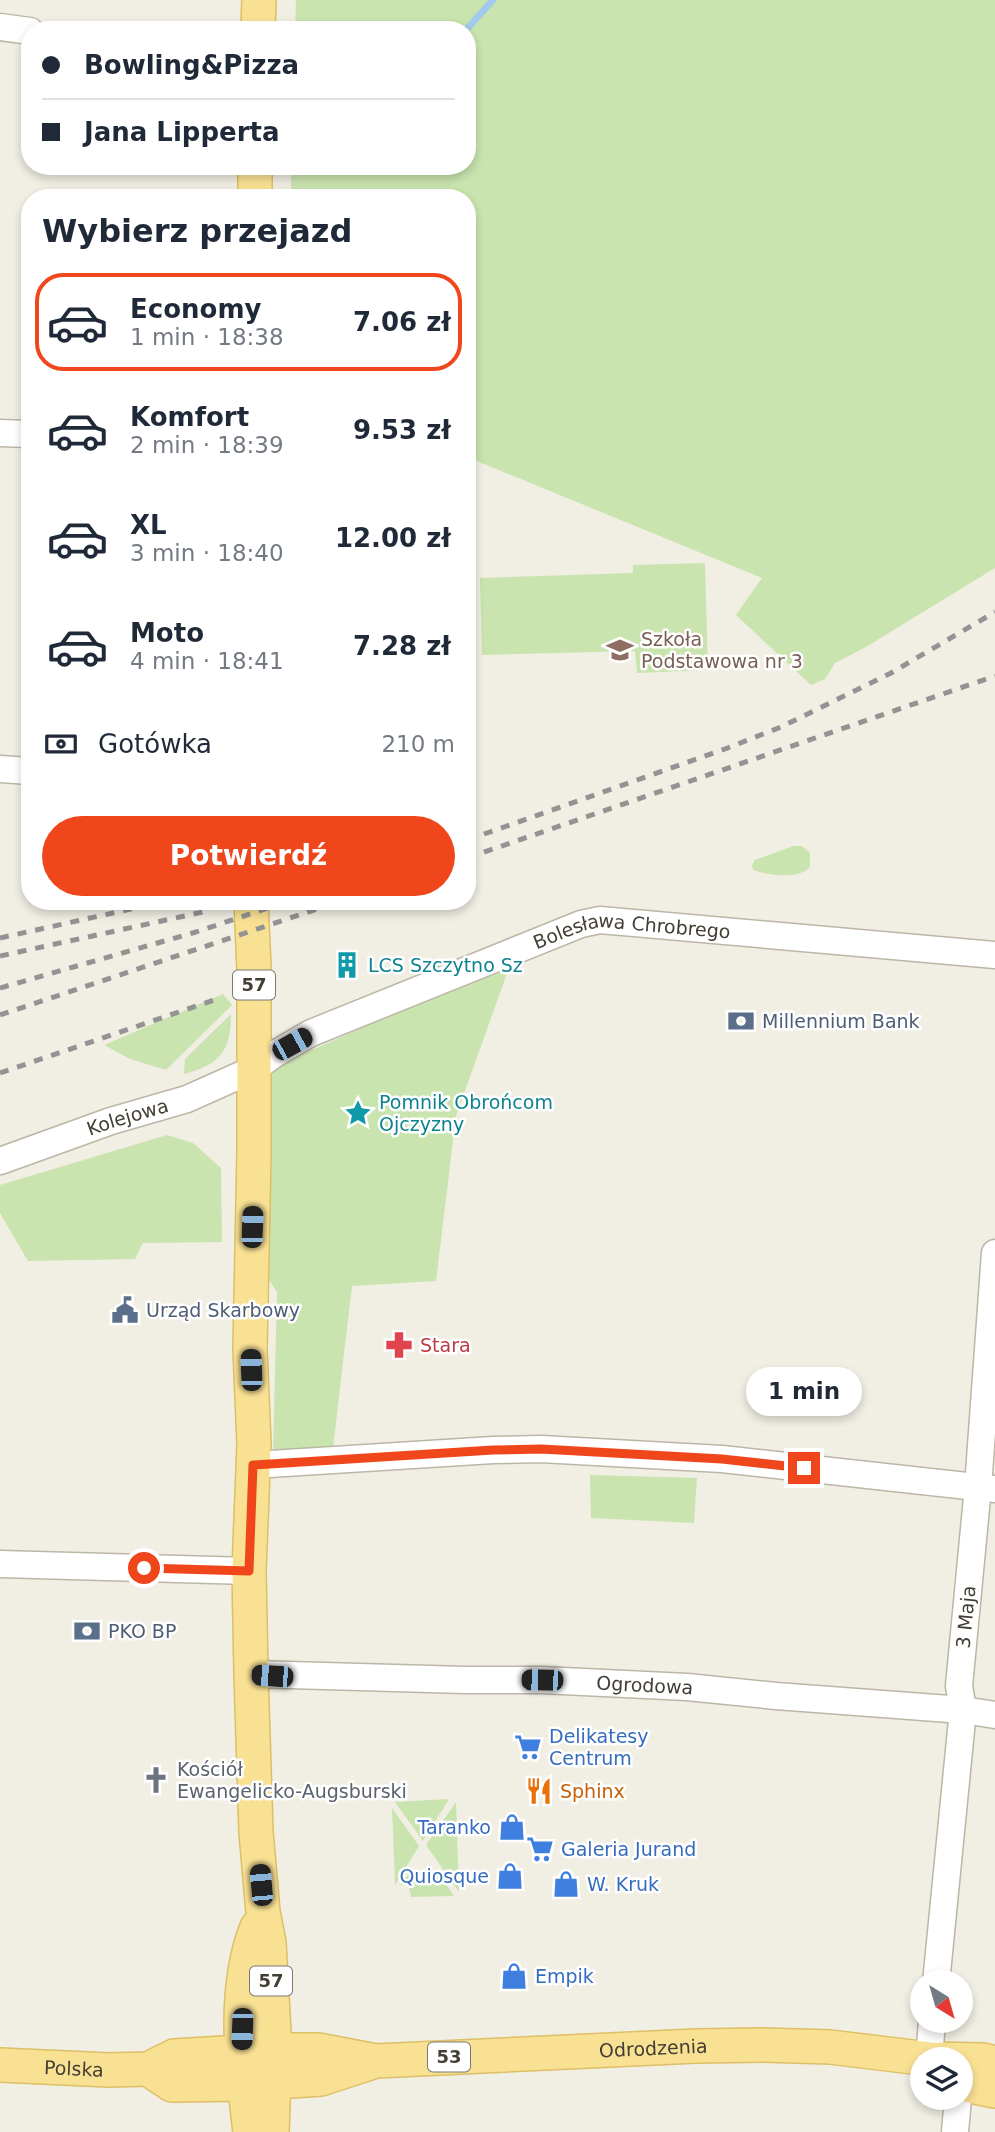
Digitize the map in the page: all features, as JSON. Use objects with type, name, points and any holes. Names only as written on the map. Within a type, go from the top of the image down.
[{"type":"main road","points":[[258,21],[259,0]]},
{"type":"main road","name":"57","points":[[251,910],[254,1152],[250,1349],[253,1465],[249,1571],[251,1674],[256,1832],[263,1912],[269,1943],[275,2050]]},
{"type":"main road","name":"57","points":[[260,2083],[241,2050],[243,1996],[251,1943],[263,1912]]},
{"type":"main road","name":"Odrodzenia","points":[[275,2050],[317,2050],[376,2061],[764,2045],[830,2047],[910,2057]]},
{"type":"main road","points":[[250,2132],[260,2083],[275,2050]]},
{"type":"main road","name":"Polska","points":[[0,2065],[148,2069],[174,2056],[275,2050]]},
{"type":"main road","name":"Odrodzenia","points":[[260,2083],[321,2079],[376,2061]]},
{"type":"main road","name":"Polska","points":[[148,2069],[172,2085],[260,2083]]},
{"type":"main road","name":"Odrodzenia","points":[[975,2072],[995,2091]]},
{"type":"main road","points":[[280,2132],[292,2109],[321,2079]]},
{"type":"main road","points":[[260,2083],[272,2132]]},
{"type":"street","points":[[0,27],[21,30]]},
{"type":"street","points":[[0,433],[21,434]]},
{"type":"street","points":[[0,769],[21,770]]},
{"type":"street","name":"Bolesława Chrobrego","points":[[254,1069],[311,1033],[568,929],[600,920],[995,955]]},
{"type":"street","name":"Kolejowa","points":[[0,1161],[111,1121],[187,1099],[254,1069]]},
{"type":"street","name":"3 Maja","points":[[937,1970],[963,1710],[959,1686],[986,1488],[995,1253]]},
{"type":"street","points":[[253,1465],[541,1449],[722,1459],[986,1488]]},
{"type":"street","points":[[0,1564],[249,1571]]},
{"type":"street","name":"Ogrodowa","points":[[251,1674],[542,1680],[673,1686],[963,1710],[995,1715]]},
{"type":"street","points":[[955,2132],[957,2110]]},
{"type":"green space","points":[[296,0],[995,0],[995,568],[835,663],[825,679],[811,685],[736,615],[762,578],[476,461],[476,189],[291,189],[291,175],[476,175],[476,21],[295,21]]},
{"type":"green space","points":[[705,563],[708,670],[637,673],[635,651],[482,655],[480,578],[633,573],[633,565]]},
{"type":"green space","points":[[793,846],[802,846],[810,853],[810,867],[805,871],[783,875],[753,870],[755,860]]},
{"type":"green space","points":[[511,962],[456,1116],[436,1281],[352,1286],[332,1456],[273,1455],[277,1292],[251,1252],[269,1069]]},
{"type":"green space","points":[[223,994],[232,1005],[166,1070],[130,1059],[104,1045]]},
{"type":"green space","points":[[231,1014],[229,1038],[221,1055],[206,1066],[184,1074],[185,1059]]},
{"type":"green space","points":[[167,1135],[193,1143],[221,1168],[222,1242],[143,1243],[135,1259],[28,1261],[0,1213],[0,1185]]},
{"type":"green space","points":[[590,1475],[697,1478],[694,1523],[591,1518]]},
{"type":"green space","points":[[449,1799],[423,1841],[395,1802]]},
{"type":"green space","points":[[456,1802],[459,1892],[426,1845]]},
{"type":"green space","points":[[392,1808],[419,1846],[395,1885]]},
{"type":"green space","points":[[436,1870],[454,1896],[411,1897],[408,1884],[400,1885],[411,1871],[420,1879],[428,1879]]},
{"type":"waterway","points":[[474,21],[493,0]]},
{"type":"railway","points":[[476,837],[781,727],[891,673],[995,612]]},
{"type":"railway","points":[[476,855],[995,676]]},
{"type":"railway","points":[[0,938],[126,910]]},
{"type":"railway","points":[[0,988],[196,932],[262,910]]},
{"type":"railway","points":[[0,1015],[314,910]]},
{"type":"railway","points":[[0,956],[203,912]]},
{"type":"railway","points":[[0,1073],[217,999]]},
{"type":"place","name":"Szkoła Podstawowa nr 3","points":[[620,650]]},
{"type":"place","name":"LCS Szczytno Sz","points":[[347,965]]},
{"type":"place","name":"Millennium Bank","points":[[741,1021]]},
{"type":"place","name":"Pomnik Obrońcom Ojczyzny","points":[[358,1113]]},
{"type":"place","name":"Urząd Skarbowy","points":[[125,1310]]},
{"type":"place","name":"Stara","points":[[399,1345]]},
{"type":"place","name":"PKO BP","points":[[87,1631]]},
{"type":"place","name":"Delikatesy Centrum","points":[[528,1747]]},
{"type":"place","name":"Kościół Ewangelicko-Augsburski","points":[[156,1780]]},
{"type":"place","name":"Sphinx","points":[[539,1791]]},
{"type":"place","name":"Taranko","points":[[512,1827]]},
{"type":"place","name":"Galeria Jurand","points":[[540,1849]]},
{"type":"place","name":"Quiosque","points":[[510,1876]]},
{"type":"place","name":"W. Kruk","points":[[566,1884]]},
{"type":"place","name":"Empik","points":[[514,1976]]},
{"type":"route","points":[[144,1568],[249,1571],[253,1465],[541,1449],[722,1459],[804,1468]]}]
